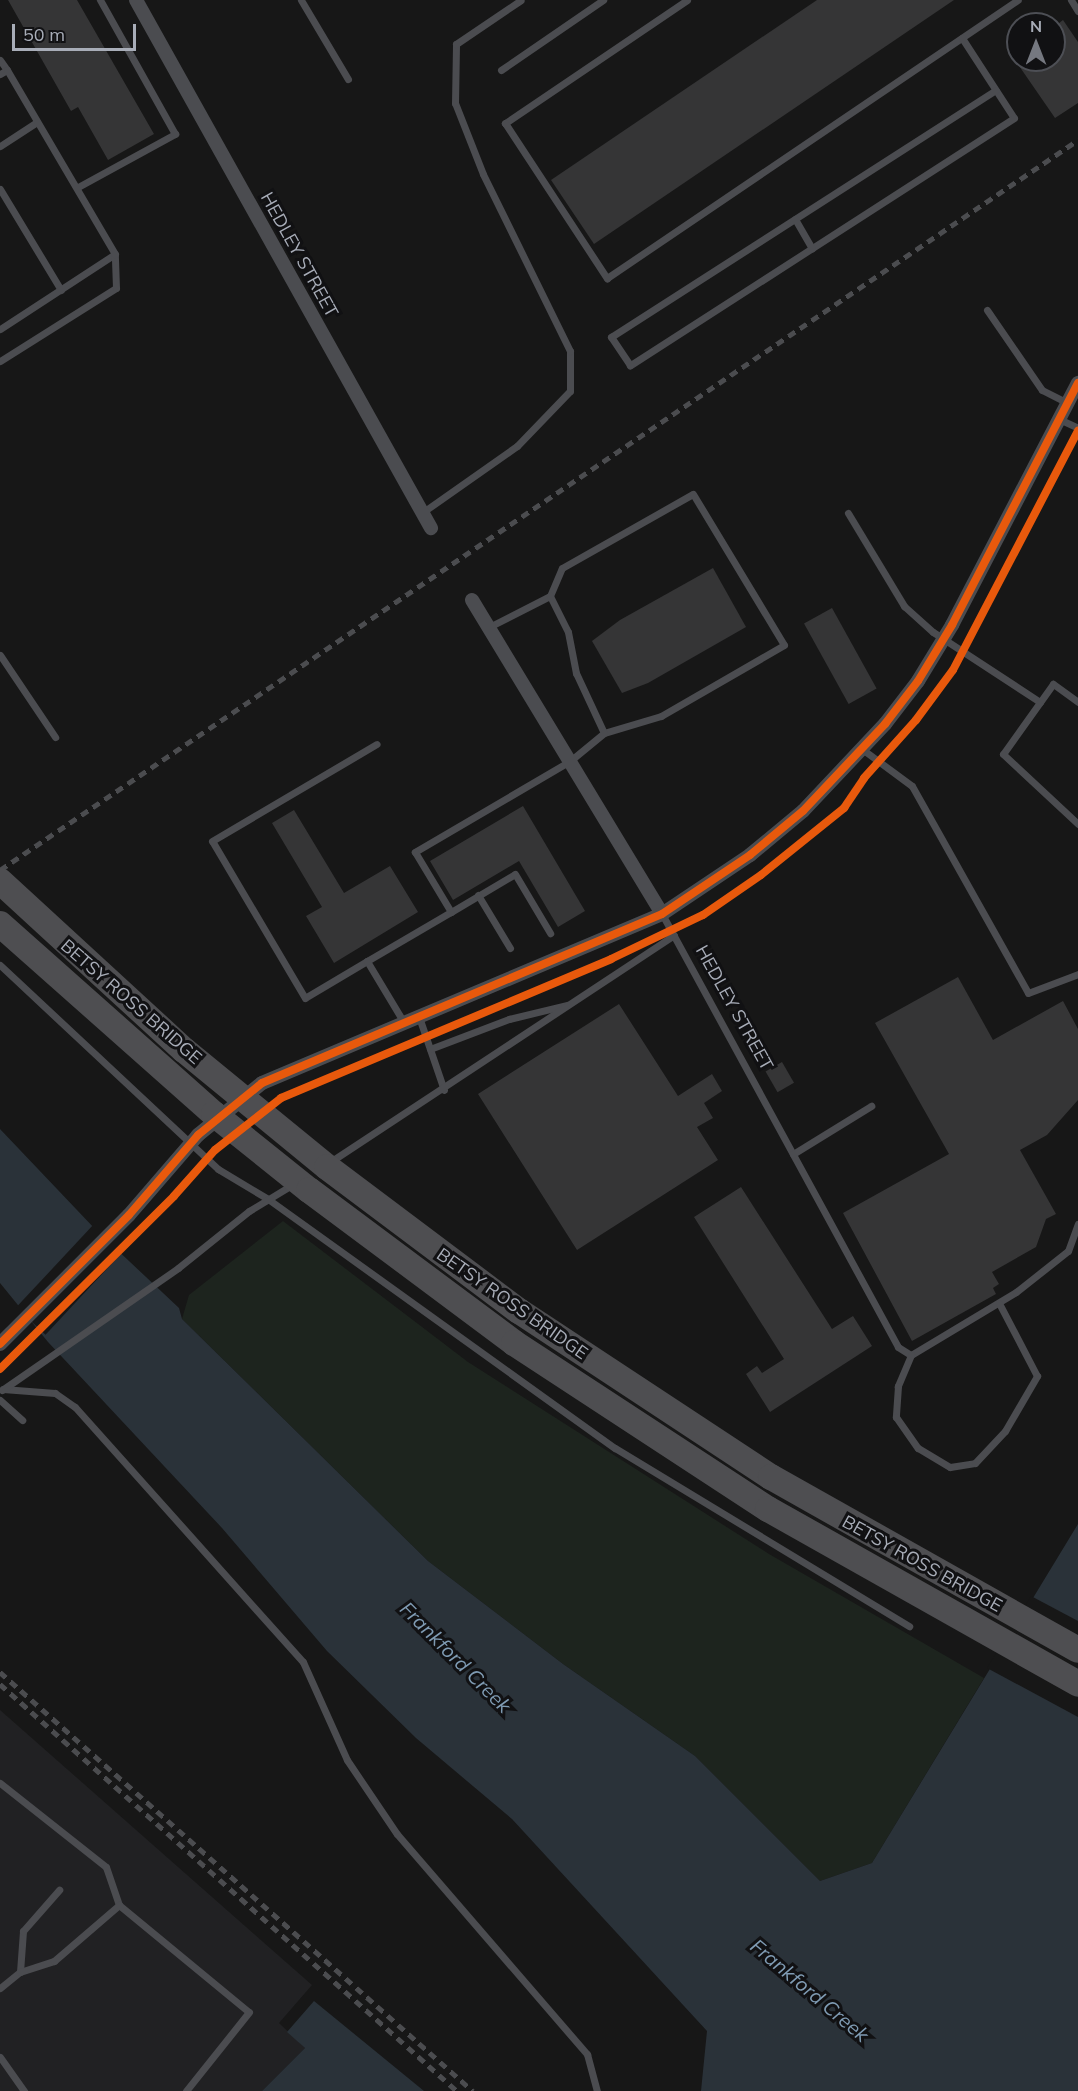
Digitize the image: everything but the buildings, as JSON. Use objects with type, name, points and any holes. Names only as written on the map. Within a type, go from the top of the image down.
[{"type":"highway","name":"BETSY ROSS BRIDGE","points":[[0,881],[184,1050],[327,1167],[519,1311],[771,1477],[1078,1650]]},
{"type":"highway","name":"BETSY ROSS BRIDGE","points":[[0,924],[115,1029],[261,1152],[514,1343],[768,1509],[1078,1684]]},
{"type":"street","name":"HEDLEY STREET","points":[[136,0],[431,528]]},
{"type":"street","points":[[0,1344],[129,1215],[192,1142],[262,1083],[418,1014],[662,914],[750,855],[803,811],[862,749],[918,681],[944,639],[1078,383]]},
{"type":"street","name":"HEDLEY STREET","points":[[472,600],[662,914]]},
{"type":"lane","points":[[78,187],[175,134],[100,0]]},
{"type":"lane","points":[[301,0],[348,78]]},
{"type":"lane","points":[[423,512],[517,446],[570,391],[570,351],[483,174],[455,103],[456,44],[521,0]]},
{"type":"lane","points":[[501,70],[603,0]]},
{"type":"lane","points":[[687,0],[505,123],[607,278],[1018,0]]},
{"type":"lane","points":[[1071,0],[1078,10]]},
{"type":"lane","points":[[962,38],[996,90],[1014,118],[630,365],[611,337],[996,90]]},
{"type":"lane","points":[[0,60],[3,72],[78,187],[115,254],[116,288],[0,361]]},
{"type":"lane","points":[[0,146],[37,122]]},
{"type":"lane","points":[[0,189],[61,290]]},
{"type":"lane","points":[[795,219],[812,248]]},
{"type":"lane","points":[[0,329],[115,254]]},
{"type":"lane","points":[[987,310],[1042,390],[1067,404]]},
{"type":"lane","points":[[1059,419],[1078,428]]},
{"type":"lane","points":[[450,912],[415,852],[570,761],[604,733],[661,716],[784,645],[693,494],[562,568],[550,596],[489,627]]},
{"type":"lane","points":[[848,513],[904,606],[944,639],[1040,702]]},
{"type":"lane","points":[[550,596],[567,632],[576,673],[604,733]]},
{"type":"lane","points":[[0,655],[54,737]]},
{"type":"lane","points":[[1078,702],[1053,684],[1003,754],[1078,824]]},
{"type":"lane","points":[[377,744],[212,841],[305,998],[515,874],[550,933]]},
{"type":"lane","points":[[862,749],[912,786],[1028,993],[1078,974]]},
{"type":"lane","points":[[478,895],[510,948]]},
{"type":"lane","name":"HEDLEY STREET","points":[[662,914],[898,1347],[910,1355]]},
{"type":"lane","points":[[316,1170],[444,1090],[674,935]]},
{"type":"lane","points":[[367,961],[403,1021]]},
{"type":"lane","points":[[0,965],[192,1142],[218,1169],[268,1199],[615,1448],[909,1626]]},
{"type":"lane","points":[[429,1048],[509,1019],[572,1003]]},
{"type":"lane","points":[[418,1014],[444,1090]]},
{"type":"lane","points":[[793,1154],[872,1106]]},
{"type":"lane","points":[[1,1390],[178,1268],[268,1199],[307,1176]]},
{"type":"lane","points":[[999,1303],[1037,1376],[1005,1431],[975,1463],[950,1467],[918,1448],[896,1417],[898,1386],[910,1355],[999,1303],[1068,1251],[1078,1224]]},
{"type":"lane","points":[[1,1390],[54,1393],[75,1407],[303,1662],[348,1760],[397,1834],[587,2054],[597,2091]]},
{"type":"lane","points":[[0,1400],[22,1420]]},
{"type":"lane","points":[[0,1783],[106,1867],[119,1905],[249,2012],[186,2091]]},
{"type":"lane","points":[[20,1972],[23,1931],[59,1890]]},
{"type":"lane","points":[[0,1988],[20,1972],[54,1961],[119,1905]]},
{"type":"lane","points":[[0,2057],[24,2091]]},
{"type":"shaded area","points":[[283,1221],[468,1362],[769,1554],[984,1678],[872,1863],[820,1881],[695,1756],[563,1664],[428,1561],[182,1319],[189,1295]]},
{"type":"shaded area","points":[[0,1710],[312,1985],[279,2023],[305,2048],[262,2091],[0,2091]]},
{"type":"water","name":"Frankford Creek","points":[[0,1129],[96,1230],[179,1308],[182,1319],[428,1561],[563,1664],[695,1756],[820,1881],[872,1863],[1078,1524],[1078,2091],[701,2091],[707,2031],[512,1819],[416,1738],[327,1651],[222,1528],[48,1342],[0,1283]]},
{"type":"water","points":[[314,2001],[424,2091],[262,2091],[305,2048],[287,2032]]},
{"type":"pier","points":[[94,1224],[123,1251],[46,1335],[16,1307]]},
{"type":"pier","points":[[1031,1596],[1078,1621],[1078,1717],[987,1668]]},
{"type":"railway","points":[[0,870],[1078,140]]},
{"type":"railway","points":[[0,1672],[473,2091]]},
{"type":"railway","points":[[0,1684],[457,2091]]},
{"type":"cycle path","points":[[0,1344],[129,1215],[198,1135],[262,1083],[662,914],[750,855],[803,811],[885,724],[918,681],[952,625],[1078,383]]},
{"type":"cycle path","points":[[0,1369],[174,1196],[215,1150],[281,1098],[611,959],[703,915],[761,875],[844,808],[864,778],[916,720],[953,670],[1078,431]]}]
